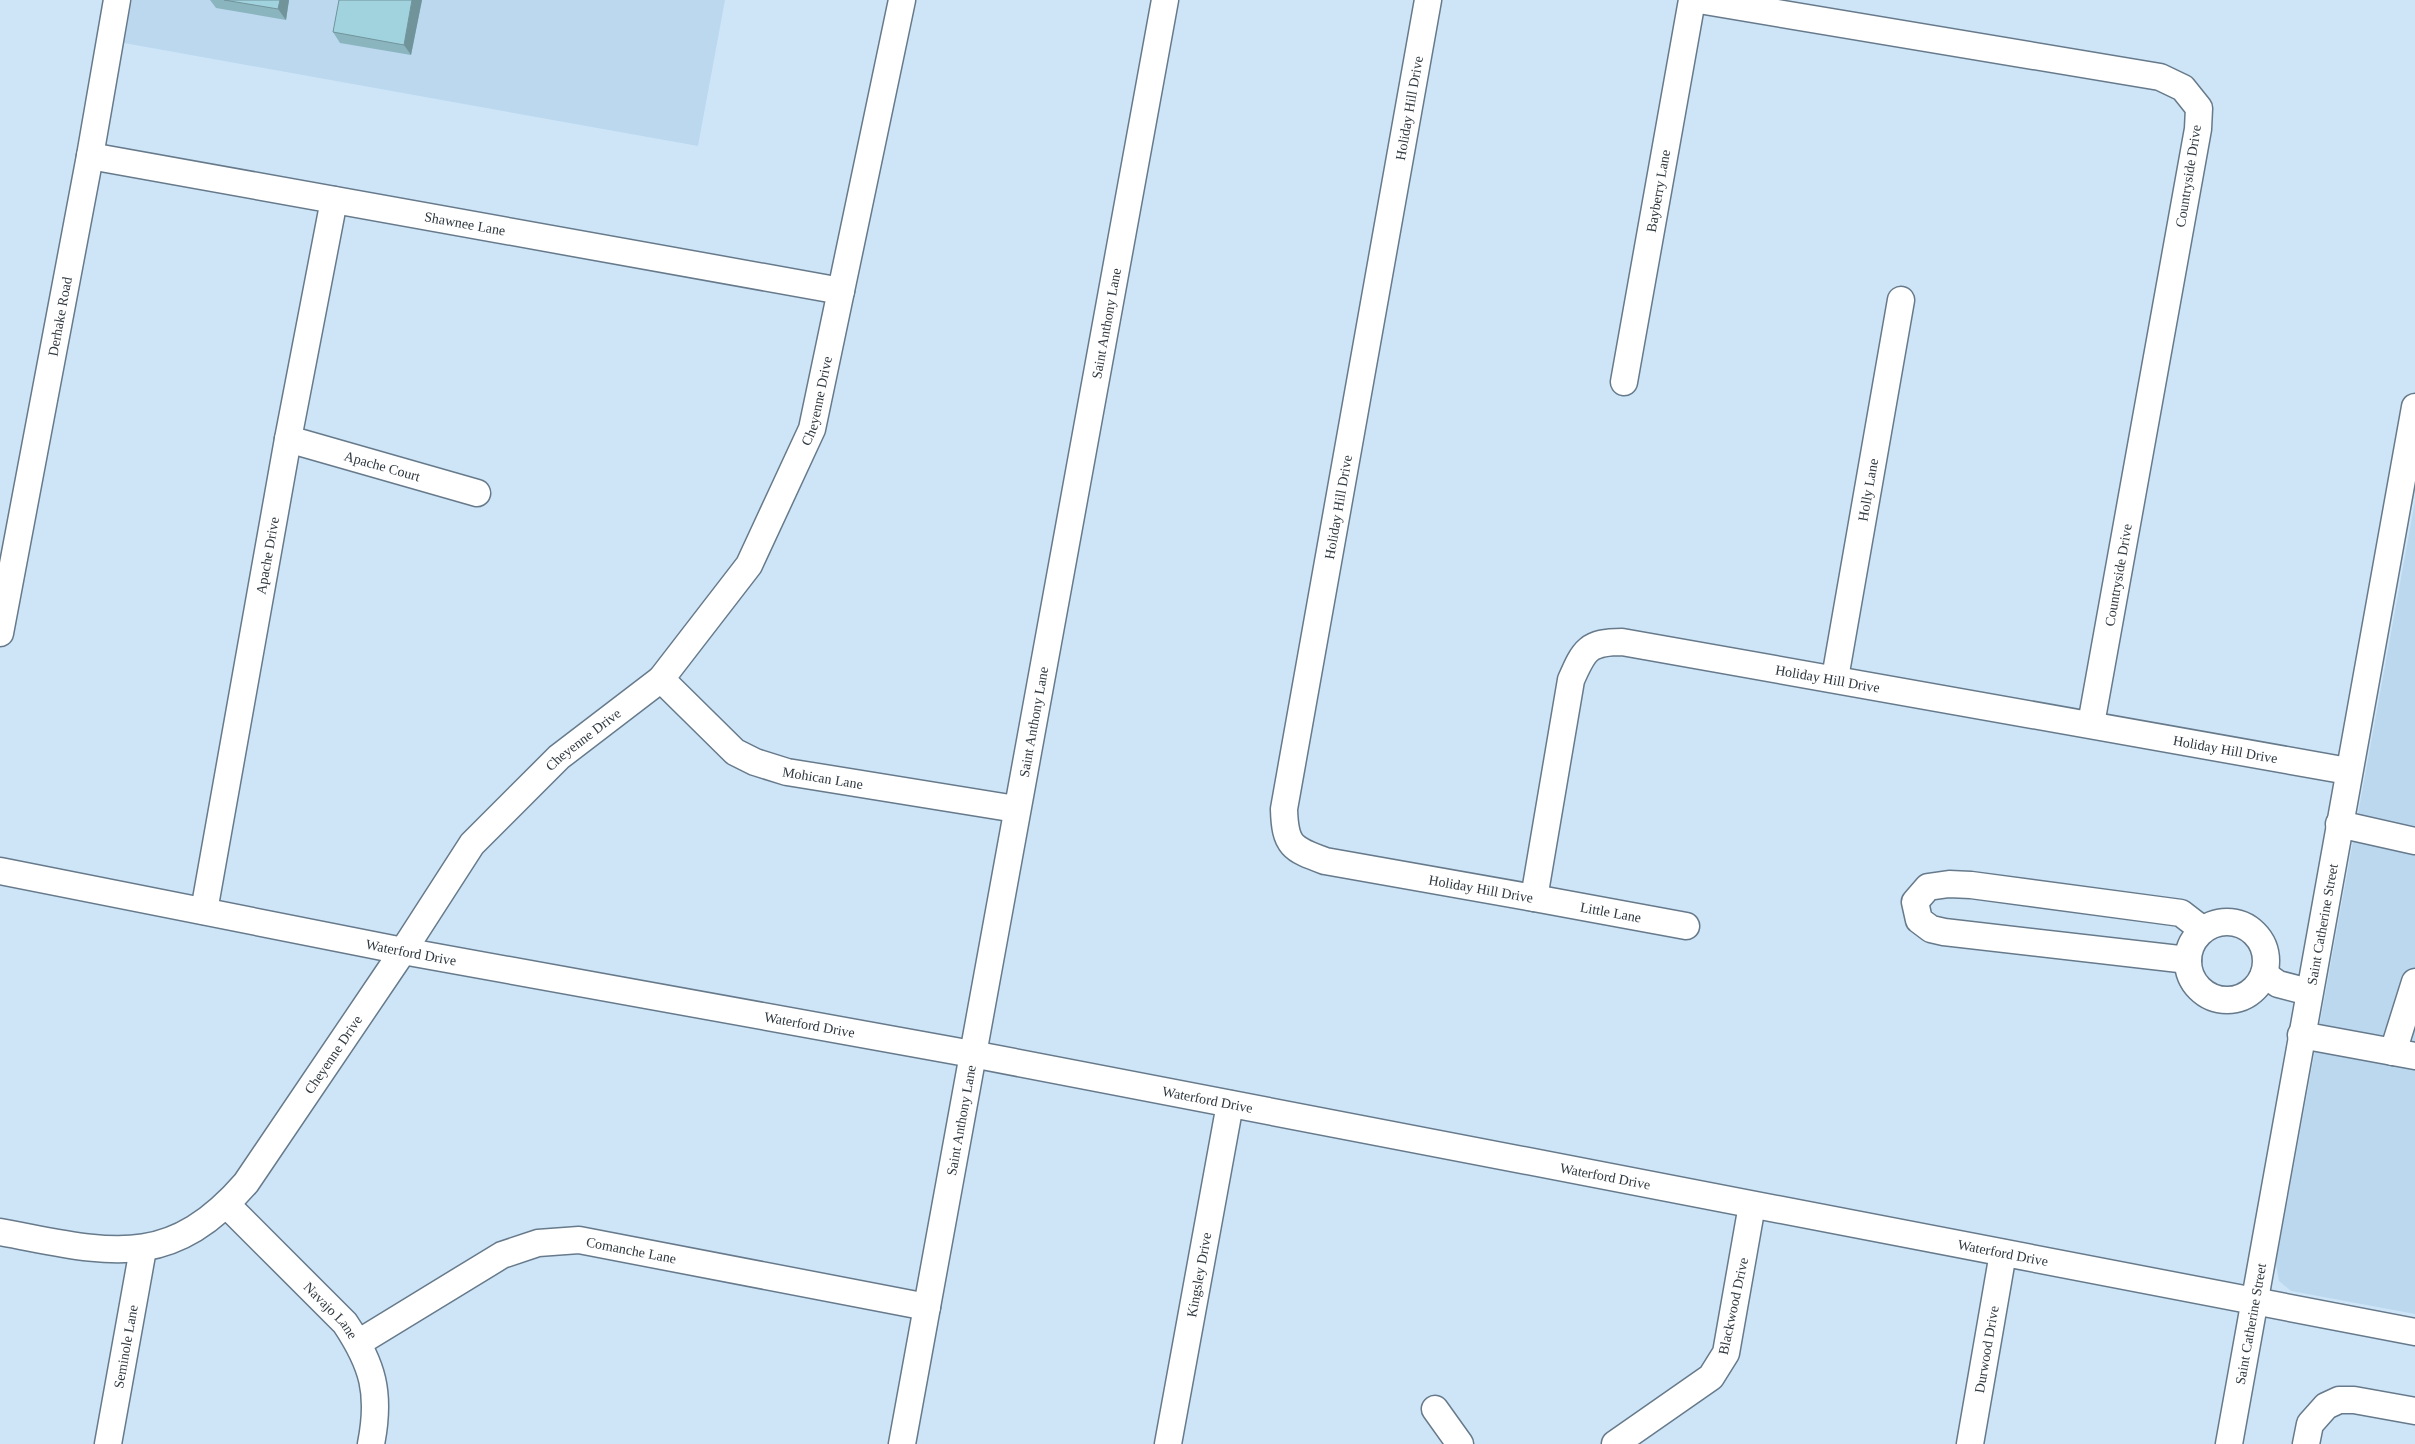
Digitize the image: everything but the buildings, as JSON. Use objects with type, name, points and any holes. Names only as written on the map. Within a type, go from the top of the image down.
[{"type":"street","name":"Derhake Road","points":[[0,633],[3,594],[90,156],[117,0]]},
{"type":"street","name":"Cheyenne Drive","points":[[0,1232],[100,1250],[143,1249],[170,1240],[203,1225],[227,1205],[246,1183],[403,951],[472,844],[559,757],[661,679],[749,565],[812,429],[902,0]]},
{"type":"street","name":"Saint Anthony Lane","points":[[902,1444],[1016,809],[1165,0]]},
{"type":"street","name":"Holiday Hill Drive","points":[[1428,0],[1284,809],[1285,832],[1297,850],[1325,861],[1534,898],[1571,680],[1582,655],[1600,642],[1622,642],[1835,678],[2348,772]]},
{"type":"street","name":"Bayberry Lane","points":[[1624,382],[1692,0]]},
{"type":"street","name":"Countryside Drive","points":[[1699,0],[2160,77],[2183,88],[2199,108],[2198,129],[2091,724]]},
{"type":"street","name":"Shawnee Lane","points":[[90,156],[841,291]]},
{"type":"street","name":"Apache Drive","points":[[204,911],[288,439],[334,200]]},
{"type":"street","name":"Holly Lane","points":[[1835,678],[1901,300]]},
{"type":"street","name":"Saint Catherine Street","points":[[2229,1444],[2348,772],[2415,407]]},
{"type":"street","name":"Apache Court","points":[[288,439],[477,493]]},
{"type":"street","name":"Mohican Lane","points":[[661,679],[735,752],[755,762],[787,772],[1016,809]]},
{"type":"street","points":[[2339,824],[2415,841]]},
{"type":"street","name":"Waterford Drive","points":[[0,871],[403,951],[972,1054],[2415,1332]]},
{"type":"street","points":[[2188,960],[1944,932],[1931,929],[1919,920],[1915,902],[1928,887],[1949,884],[1971,885],[2181,913],[2203,930]]},
{"type":"street","name":"Little Lane","points":[[1534,898],[1686,926]]},
{"type":"street","points":[[2223,921],[2236,922],[2258,936],[2264,948],[2266,961],[2264,974],[2258,985],[2248,994],[2236,999],[2223,1000],[2211,997],[2200,990],[2192,980],[2188,968],[2188,960],[2192,942],[2203,930],[2210,925],[2223,921]]},
{"type":"street","points":[[2264,974],[2278,984],[2309,992]]},
{"type":"street","points":[[2301,1035],[2404,1054],[2415,986]]},
{"type":"street","name":"Kingsley Drive","points":[[1168,1444],[1230,1104]]},
{"type":"street","name":"Navajo Lane","points":[[227,1205],[344,1323],[358,1343],[371,1370],[375,1397],[374,1427],[371,1444]]},
{"type":"street","name":"Blackwood Drive","points":[[1615,1444],[1711,1378],[1726,1353],[1752,1205]]},
{"type":"street","name":"Comanche Lane","points":[[358,1343],[502,1255],[538,1243],[579,1240],[927,1307]]},
{"type":"street","name":"Seminole Lane","points":[[108,1444],[143,1249]]},
{"type":"street","name":"Durwood Drive","points":[[1970,1444],[2003,1253]]},
{"type":"street","points":[[2306,1444],[2310,1424],[2326,1406],[2339,1400],[2354,1400],[2415,1411]]},
{"type":"street","points":[[1435,1409],[1460,1444]]},
{"type":"shaded area","points":[[132,0],[725,0],[698,146],[124,43]]},
{"type":"shaded area","points":[[2415,501],[2415,1314],[2291,1291],[2279,1281],[2276,1264]]}]
